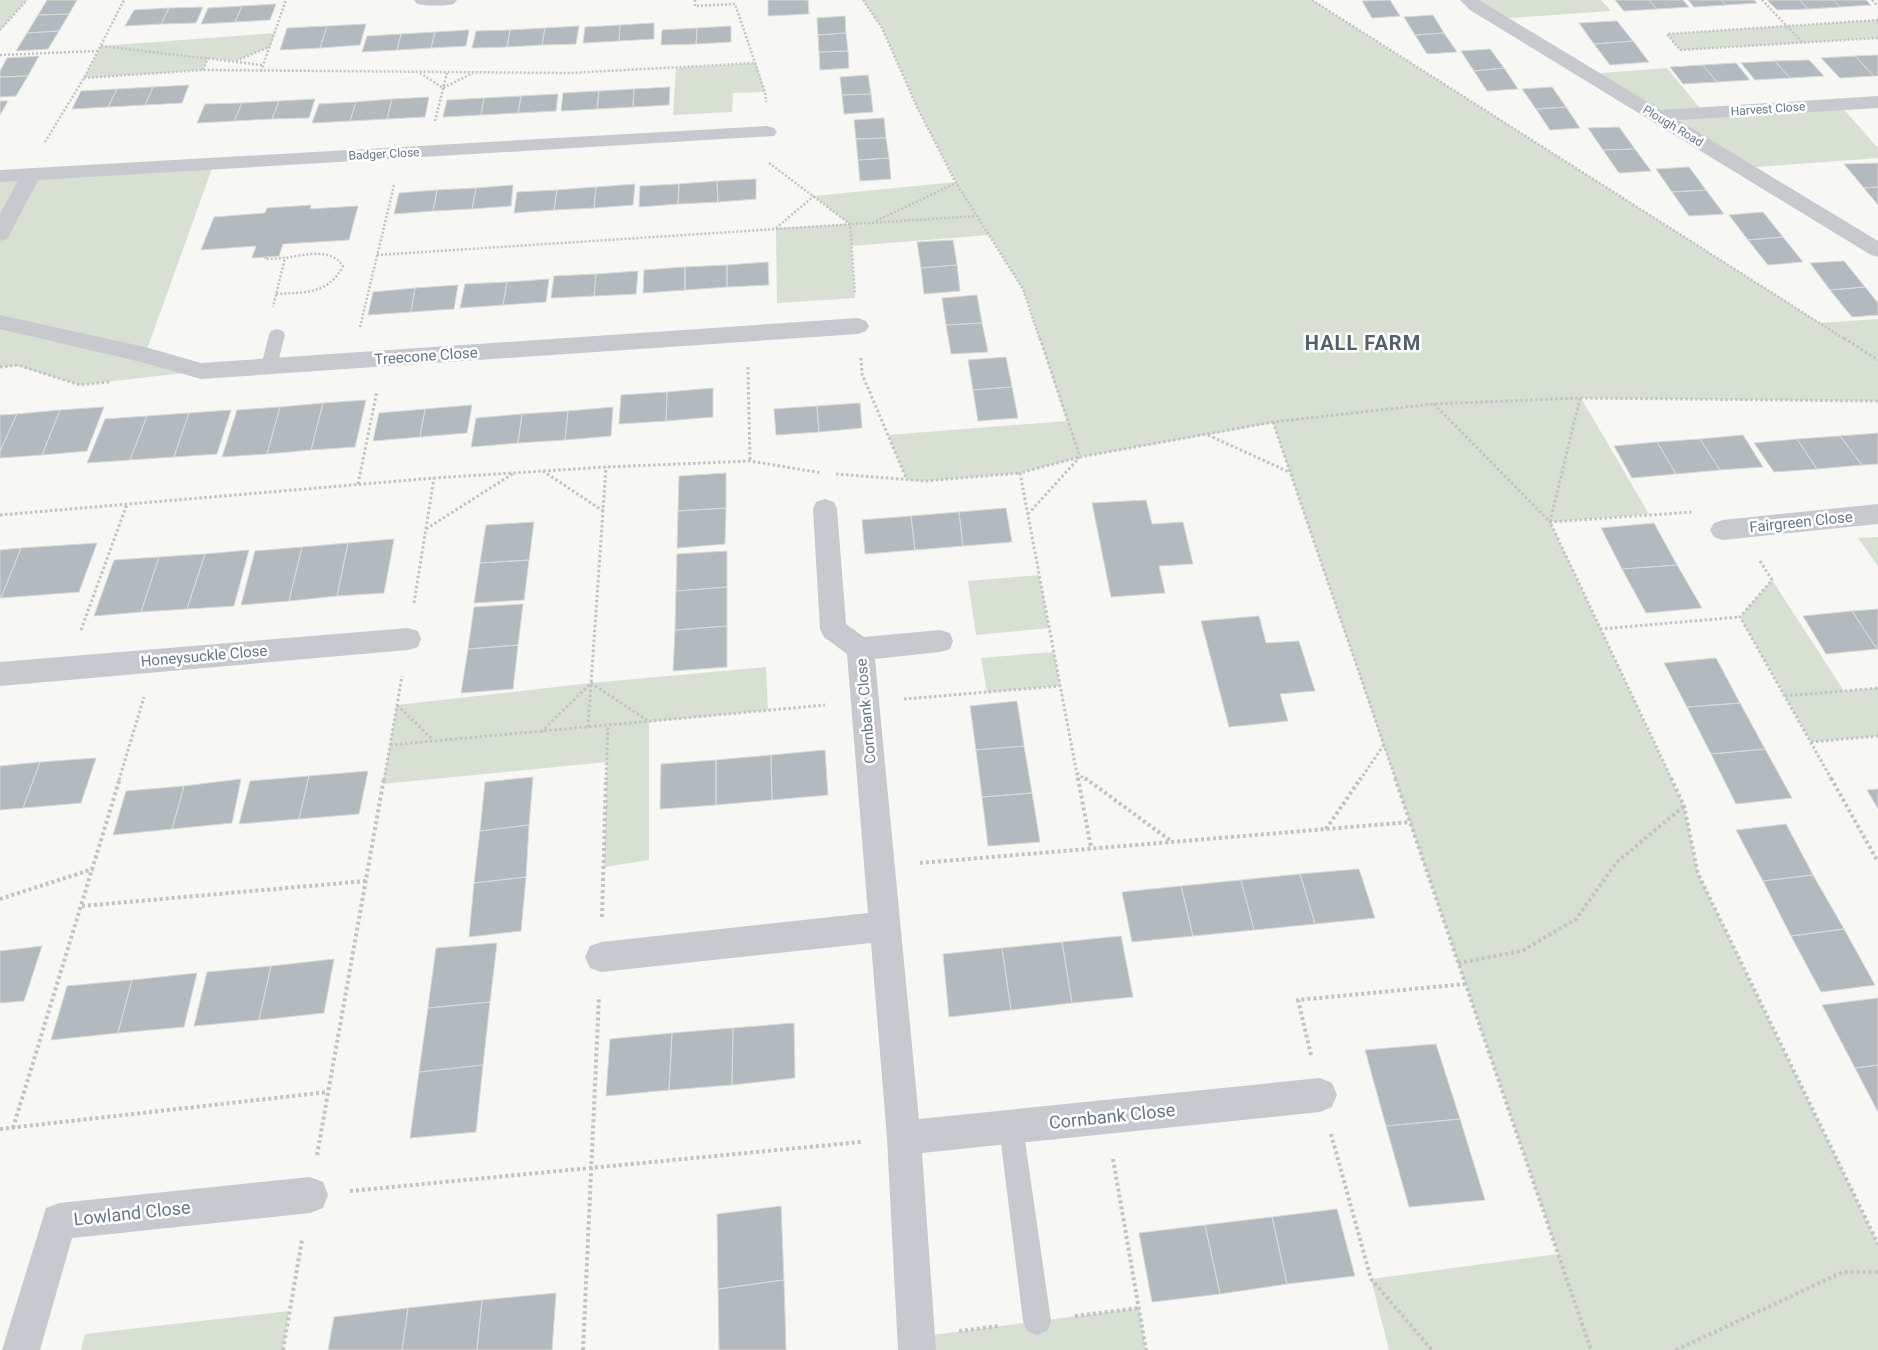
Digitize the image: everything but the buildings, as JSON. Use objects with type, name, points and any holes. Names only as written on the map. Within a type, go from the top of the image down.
[{"type":"street","points":[[423,0],[448,0]]},
{"type":"street","name":"Plough Road","points":[[1469,0],[1878,250]]},
{"type":"street","name":"Harvest Close","points":[[1658,116],[1878,102]]},
{"type":"street","name":"Badger Close","points":[[0,176],[767,132]]},
{"type":"street","points":[[0,234],[28,175]]},
{"type":"street","name":"Treecone Close","points":[[0,322],[145,355],[201,371],[858,326]]},
{"type":"street","name":"Cornbank Close","points":[[825,509],[834,629],[860,649],[866,702],[904,1138],[917,1350]]},
{"type":"street","name":"Fairgreen Close","points":[[1732,529],[1878,514]]},
{"type":"street","name":"Honeysuckle Close","points":[[0,674],[408,639]]},
{"type":"street","points":[[860,649],[940,641]]},
{"type":"street","points":[[601,957],[885,926]]},
{"type":"street","name":"Cornbank Close","points":[[904,1138],[1320,1095]]},
{"type":"street","name":"Lowland Close","points":[[21,1350],[59,1221],[310,1195]]},
{"type":"lane","points":[[269,366],[277,335]]},
{"type":"lane","points":[[1011,1127],[1037,1321]]},
{"type":"path","points":[[0,30],[27,0]]},
{"type":"path","points":[[28,175],[84,78],[124,0]]},
{"type":"path","points":[[261,71],[286,0]]},
{"type":"path","points":[[695,0],[695,6],[735,4],[765,92],[769,162],[850,224],[862,374],[908,480]]},
{"type":"path","points":[[863,0],[882,28],[917,107],[956,182],[1023,289],[1080,457]]},
{"type":"path","points":[[1312,0],[1878,360]]},
{"type":"path","points":[[1762,0],[1803,43]]},
{"type":"path","points":[[1872,0],[1878,6]]},
{"type":"path","points":[[1878,20],[1667,34],[1680,50],[1878,38]]},
{"type":"path","points":[[100,46],[263,64]]},
{"type":"path","points":[[234,61],[270,47]]},
{"type":"path","points":[[0,55],[98,51]]},
{"type":"path","points":[[203,70],[208,58]]},
{"type":"path","points":[[84,78],[203,70],[569,73],[756,63]]},
{"type":"path","points":[[419,72],[443,88]]},
{"type":"path","points":[[428,151],[447,72]]},
{"type":"path","points":[[443,88],[474,73]]},
{"type":"path","points":[[352,360],[402,152]]},
{"type":"path","points":[[873,222],[956,182]]},
{"type":"path","points":[[776,228],[814,196]]},
{"type":"path","points":[[377,255],[977,216]]},
{"type":"path","points":[[266,257],[265,259],[329,254],[340,259],[344,266],[339,277],[330,285],[317,290],[276,294]]},
{"type":"path","points":[[272,310],[285,258]]},
{"type":"path","points":[[748,334],[750,461]]},
{"type":"path","points":[[358,484],[383,359]]},
{"type":"path","points":[[832,474],[925,481],[1020,473],[1080,457],[1272,422],[1433,404],[1580,398],[1878,401]]},
{"type":"path","points":[[1550,522],[1580,398]]},
{"type":"path","points":[[1433,404],[1550,522],[1684,806],[1698,874],[1878,1244]]},
{"type":"path","points":[[1272,422],[1591,1350]]},
{"type":"path","points":[[1207,434],[1290,472]]},
{"type":"path","points":[[1027,514],[1080,457]]},
{"type":"path","points":[[0,514],[434,478],[606,467],[750,461],[823,474]]},
{"type":"path","points":[[588,727],[606,467]]},
{"type":"path","points":[[542,471],[603,511]]},
{"type":"path","points":[[426,529],[515,473]]},
{"type":"path","points":[[1020,473],[1091,848]]},
{"type":"path","points":[[283,1350],[397,705],[434,478]]},
{"type":"path","points":[[67,668],[127,504]]},
{"type":"path","points":[[1550,522],[1690,511],[1732,529],[1772,580],[1740,617],[1600,628]]},
{"type":"path","points":[[1740,617],[1878,862]]},
{"type":"path","points":[[13,1128],[82,906],[155,660]]},
{"type":"path","points":[[591,683],[649,722]]},
{"type":"path","points":[[541,732],[591,683]]},
{"type":"path","points":[[390,745],[1060,686]]},
{"type":"path","points":[[1785,696],[1878,688]]},
{"type":"path","points":[[397,705],[434,741]]},
{"type":"path","points":[[1811,742],[1878,736]]},
{"type":"path","points":[[1326,829],[1384,745]]},
{"type":"path","points":[[1076,772],[1171,842]]},
{"type":"path","points":[[1458,963],[1522,951],[1576,919],[1616,862],[1684,806]]},
{"type":"path","points":[[880,866],[1410,822]]},
{"type":"path","points":[[0,899],[93,869]]},
{"type":"path","points":[[82,906],[366,881]]},
{"type":"path","points":[[1432,1350],[1371,1279],[1320,1095],[1298,1000],[1465,984]]},
{"type":"path","points":[[0,1129],[328,1092]]},
{"type":"path","points":[[1106,1116],[1146,1350]]},
{"type":"path","points":[[310,1195],[904,1138]]},
{"type":"path","points":[[584,1350],[591,1168]]},
{"type":"path","points":[[1676,1350],[1843,1272],[1878,1272]]},
{"type":"shaded area","points":[[0,0],[27,0],[0,30]]},
{"type":"shaded area","points":[[863,0],[1312,0],[1820,323],[1878,319],[1878,401],[1581,398],[1649,514],[1550,522],[1684,806],[1698,874],[1878,1244],[1878,1350],[1389,1350],[1371,1279],[1558,1254],[1273,423],[1080,457],[1020,473],[925,481],[907,480],[888,435],[1067,421],[1023,289],[989,235],[851,246],[855,298],[777,303],[776,228],[849,224],[814,196],[956,182],[917,107],[882,28]]},
{"type":"shaded area","points":[[1469,0],[1601,0],[1611,11],[1497,19]]},
{"type":"shaded area","points":[[1878,20],[1878,38],[1680,50],[1667,34]]},
{"type":"shaded area","points":[[275,33],[270,47],[234,61],[208,58],[203,70],[84,78],[101,46]]},
{"type":"shaded area","points":[[756,63],[765,92],[733,93],[732,112],[673,115],[676,68]]},
{"type":"shaded area","points":[[1667,68],[1704,113],[1839,104],[1878,148],[1878,158],[1744,168],[1588,74]]},
{"type":"shaded area","points":[[214,163],[145,355],[201,371],[80,385],[18,366],[0,367],[0,176]]},
{"type":"shaded area","points":[[1878,537],[1878,566],[1858,538]]},
{"type":"shaded area","points":[[1039,575],[1049,628],[976,635],[968,581]]},
{"type":"shaded area","points":[[1772,580],[1844,691],[1878,688],[1878,736],[1811,742],[1740,617]]},
{"type":"shaded area","points":[[1054,652],[1060,686],[987,692],[981,658]]},
{"type":"shaded area","points":[[766,667],[768,710],[649,722],[649,860],[604,867],[607,762],[383,784],[397,705],[591,683]]},
{"type":"shaded area","points":[[1139,1308],[1146,1350],[917,1350],[917,1337]]},
{"type":"shaded area","points":[[289,1311],[283,1350],[81,1350],[85,1334]]},
{"type":"district","name":"HALL FARM","points":[[1363,343]]}]
